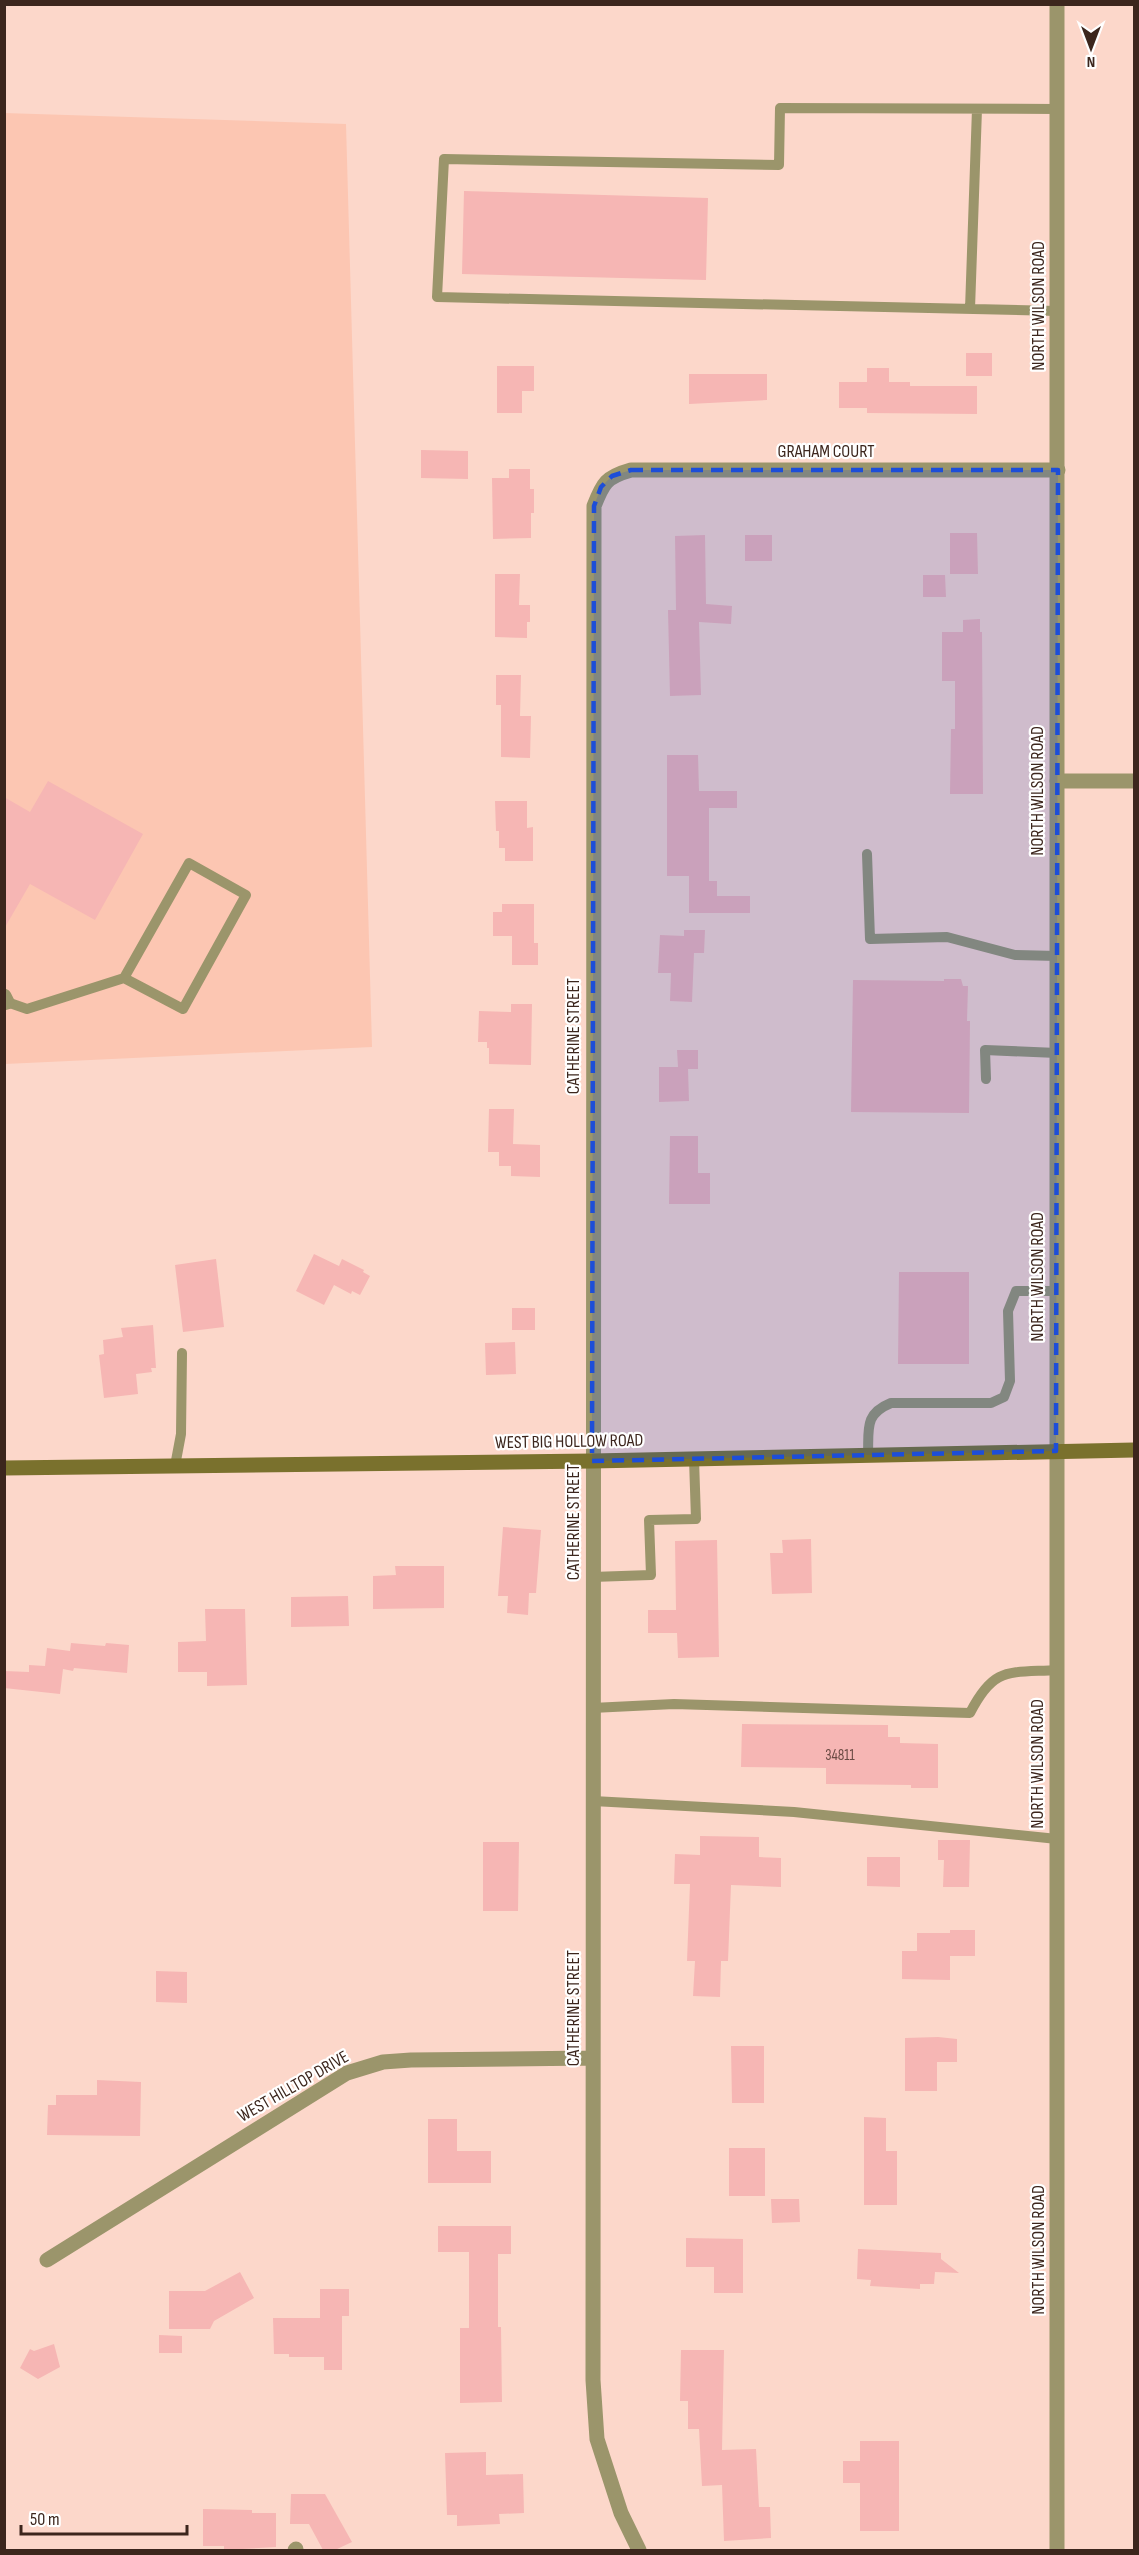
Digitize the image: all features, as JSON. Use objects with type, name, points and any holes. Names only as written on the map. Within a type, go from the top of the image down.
[{"type":"main road","name":"WEST BIG HOLLOW ROAD","points":[[4,1468],[592,1461],[1134,1450]]},
{"type":"street","name":"NORTH WILSON ROAD","points":[[1057,4],[1058,2550]]},
{"type":"street","name":"GRAHAM COURT","points":[[601,487],[612,476],[631,470],[1058,470]]},
{"type":"street","name":"CATHERINE STREET","points":[[601,487],[594,506],[593,2380],[597,2439],[621,2513],[639,2550]]},
{"type":"street","points":[[1057,781],[1134,781]]},
{"type":"street","name":"WEST HILLTOP DRIVE","points":[[47,2260],[347,2073],[383,2062],[411,2060],[593,2058]]},
{"type":"lane","points":[[1057,109],[780,108],[779,165],[444,159],[437,297],[1057,311]]},
{"type":"lane","points":[[970,309],[977,109]]},
{"type":"lane","points":[[867,854],[870,939],[947,937],[1015,955],[1057,956]]},
{"type":"lane","points":[[5,1001],[27,1009],[124,978],[189,863],[246,895],[183,1009],[124,978]]},
{"type":"lane","points":[[986,1079],[985,1050],[1057,1053]]},
{"type":"lane","points":[[868,1455],[870,1421],[878,1408],[891,1402],[991,1403],[1004,1397],[1010,1381],[1008,1311],[1016,1291],[1056,1291]]},
{"type":"lane","points":[[175,1466],[181,1434],[183,1353]]},
{"type":"lane","points":[[592,1578],[651,1575],[650,1520],[696,1519],[694,1459]]},
{"type":"lane","points":[[592,1708],[674,1704],[970,1713],[981,1691],[993,1680],[1008,1673],[1057,1670]]},
{"type":"lane","points":[[593,1801],[794,1812],[1057,1839]]},
{"type":"highlighted area","points":[[631,470],[1058,470],[1056,1451],[592,1461],[594,506],[601,487],[612,476]]},
{"type":"shaded area","points":[[4,113],[346,124],[372,1047],[5,1064]]},
{"type":"building","points":[[464,191],[708,198],[706,280],[462,274]]},
{"type":"building","points":[[966,353],[992,353],[992,376],[966,376]]},
{"type":"building","points":[[497,366],[534,366],[534,391],[522,391],[522,413],[497,413]]},
{"type":"building","points":[[867,368],[889,368],[889,382],[910,382],[910,386],[977,386],[977,414],[867,413],[867,408],[839,408],[839,382],[867,382]]},
{"type":"building","points":[[689,374],[767,374],[767,400],[689,404]]},
{"type":"building","points":[[421,450],[468,451],[468,479],[421,478]]},
{"type":"building","points":[[509,469],[530,469],[530,489],[534,489],[531,538],[493,539],[492,478],[509,478]]},
{"type":"building","points":[[950,533],[977,533],[978,574],[950,574]]},
{"type":"building","points":[[705,535],[706,604],[732,606],[731,624],[699,622],[701,695],[670,696],[668,610],[676,610],[675,536]]},
{"type":"building","points":[[745,535],[772,535],[772,561],[745,561]]},
{"type":"building","points":[[495,574],[520,574],[519,605],[530,605],[527,638],[495,637]]},
{"type":"building","points":[[923,575],[945,575],[946,597],[923,597]]},
{"type":"building","points":[[980,619],[983,794],[950,794],[951,729],[955,729],[955,681],[942,681],[942,632],[963,632],[963,620]]},
{"type":"building","points":[[496,675],[521,675],[520,716],[531,716],[530,758],[501,757],[501,705],[496,705]]},
{"type":"building","points":[[667,755],[698,755],[699,791],[737,791],[737,808],[709,808],[709,881],[717,881],[717,896],[750,896],[750,913],[689,913],[689,876],[667,876]]},
{"type":"building","points":[[48,781],[143,834],[95,920],[30,884],[4,929],[4,797],[30,812]]},
{"type":"building","points":[[495,801],[527,801],[527,828],[533,827],[533,861],[505,861],[505,848],[499,848],[499,831],[496,831]]},
{"type":"building","points":[[502,904],[534,904],[534,943],[538,943],[538,965],[512,965],[512,936],[493,936],[493,912],[502,912]]},
{"type":"building","points":[[684,930],[705,930],[704,953],[694,953],[692,1002],[670,1001],[671,973],[658,973],[660,935],[684,936]]},
{"type":"building","points":[[944,979],[961,979],[963,986],[968,986],[969,1113],[851,1112],[853,980],[944,981]]},
{"type":"building","points":[[511,1004],[532,1004],[531,1065],[489,1064],[487,1042],[478,1042],[479,1011],[511,1012]]},
{"type":"building","points":[[677,1050],[698,1050],[698,1069],[688,1069],[689,1101],[659,1102],[659,1067],[678,1067]]},
{"type":"building","points":[[489,1109],[514,1109],[513,1144],[540,1145],[540,1177],[511,1176],[511,1166],[499,1166],[499,1152],[488,1152]]},
{"type":"building","points":[[670,1136],[698,1136],[698,1173],[710,1173],[710,1204],[669,1204]]},
{"type":"building","points":[[314,1254],[339,1266],[342,1259],[364,1270],[363,1272],[370,1276],[360,1295],[352,1291],[351,1294],[334,1285],[324,1305],[296,1291]]},
{"type":"building","points":[[216,1259],[224,1327],[183,1332],[175,1265]]},
{"type":"building","points":[[899,1272],[969,1272],[969,1364],[898,1364]]},
{"type":"building","points":[[512,1308],[535,1308],[535,1330],[512,1330]]},
{"type":"building","points":[[153,1325],[156,1368],[151,1368],[152,1372],[136,1374],[138,1394],[104,1398],[99,1355],[104,1354],[103,1340],[123,1337],[121,1328]]},
{"type":"building","points":[[515,1342],[516,1374],[486,1375],[485,1343]]},
{"type":"building","points":[[503,1527],[541,1530],[536,1593],[529,1593],[528,1615],[507,1613],[508,1596],[498,1596]]},
{"type":"building","points":[[811,1539],[812,1593],[772,1594],[770,1553],[783,1553],[782,1540]]},
{"type":"building","points":[[717,1540],[719,1657],[678,1658],[677,1633],[648,1633],[648,1610],[676,1610],[675,1541]]},
{"type":"building","points":[[395,1566],[444,1566],[444,1608],[373,1609],[373,1576],[396,1575]]},
{"type":"building","points":[[348,1596],[349,1626],[291,1627],[291,1597]]},
{"type":"building","points":[[205,1609],[245,1609],[247,1685],[207,1686],[207,1672],[178,1672],[178,1642],[206,1641]]},
{"type":"building","points":[[71,1643],[105,1646],[106,1643],[129,1645],[127,1673],[63,1669],[60,1694],[4,1688],[4,1671],[29,1672],[29,1665],[45,1666],[47,1648],[70,1651]]},
{"type":"building","points":[[742,1724],[888,1725],[888,1737],[900,1737],[900,1743],[938,1744],[938,1788],[911,1788],[911,1785],[826,1784],[826,1768],[741,1767]]},
{"type":"building","points":[[700,1836],[759,1837],[759,1857],[781,1858],[781,1887],[731,1885],[728,1961],[721,1961],[720,1997],[693,1996],[695,1961],[687,1961],[690,1884],[674,1884],[675,1854],[700,1855]]},
{"type":"building","points":[[938,1840],[970,1840],[969,1887],[943,1887],[944,1860],[938,1860]]},
{"type":"building","points":[[483,1842],[519,1842],[518,1911],[483,1911]]},
{"type":"building","points":[[867,1857],[900,1857],[900,1887],[867,1886]]},
{"type":"building","points":[[950,1930],[975,1930],[975,1956],[950,1956],[950,1980],[902,1979],[902,1951],[917,1951],[917,1933],[950,1933]]},
{"type":"building","points":[[156,1971],[187,1972],[187,2003],[156,2002]]},
{"type":"building","points":[[905,2038],[957,2039],[957,2062],[937,2062],[937,2091],[905,2091]]},
{"type":"building","points":[[731,2046],[764,2046],[764,2103],[732,2103]]},
{"type":"building","points":[[97,2080],[141,2082],[140,2136],[47,2135],[48,2105],[56,2105],[56,2095],[97,2095]]},
{"type":"building","points":[[864,2117],[886,2118],[886,2151],[897,2151],[897,2205],[864,2205]]},
{"type":"building","points":[[428,2119],[457,2119],[457,2151],[491,2151],[491,2183],[428,2183]]},
{"type":"building","points":[[729,2148],[765,2148],[765,2196],[729,2196]]},
{"type":"building","points":[[771,2199],[799,2199],[800,2222],[772,2223]]},
{"type":"building","points":[[438,2226],[511,2226],[511,2254],[498,2254],[498,2327],[501,2327],[502,2402],[460,2403],[460,2328],[469,2328],[469,2252],[438,2252]]},
{"type":"building","points":[[686,2238],[743,2239],[743,2293],[714,2293],[714,2267],[686,2267]]},
{"type":"building","points":[[858,2249],[941,2253],[941,2259],[959,2273],[935,2272],[934,2284],[920,2284],[920,2289],[870,2286],[871,2280],[857,2279]]},
{"type":"building","points":[[240,2272],[254,2298],[214,2321],[210,2329],[169,2329],[169,2291],[205,2291]]},
{"type":"building","points":[[320,2289],[349,2289],[349,2316],[342,2316],[342,2370],[324,2370],[324,2357],[289,2357],[289,2354],[274,2354],[273,2318],[320,2318]]},
{"type":"building","points":[[159,2335],[182,2336],[182,2353],[159,2353]]},
{"type":"building","points":[[54,2344],[60,2367],[38,2379],[20,2368],[30,2349],[34,2351]]},
{"type":"building","points":[[681,2350],[724,2350],[722,2450],[756,2449],[759,2507],[770,2507],[771,2538],[724,2541],[722,2485],[702,2486],[699,2429],[688,2429],[688,2401],[680,2401]]},
{"type":"building","points":[[860,2441],[899,2441],[899,2531],[860,2531],[860,2483],[843,2483],[843,2461],[860,2461]]},
{"type":"building","points":[[486,2452],[486,2475],[523,2474],[524,2513],[499,2514],[500,2524],[457,2526],[457,2515],[447,2515],[445,2453]]},
{"type":"building","points":[[291,2494],[325,2494],[352,2542],[335,2550],[323,2550],[309,2524],[290,2524]]},
{"type":"building","points":[[203,2509],[276,2513],[276,2547],[224,2550],[224,2546],[203,2546]]}]
